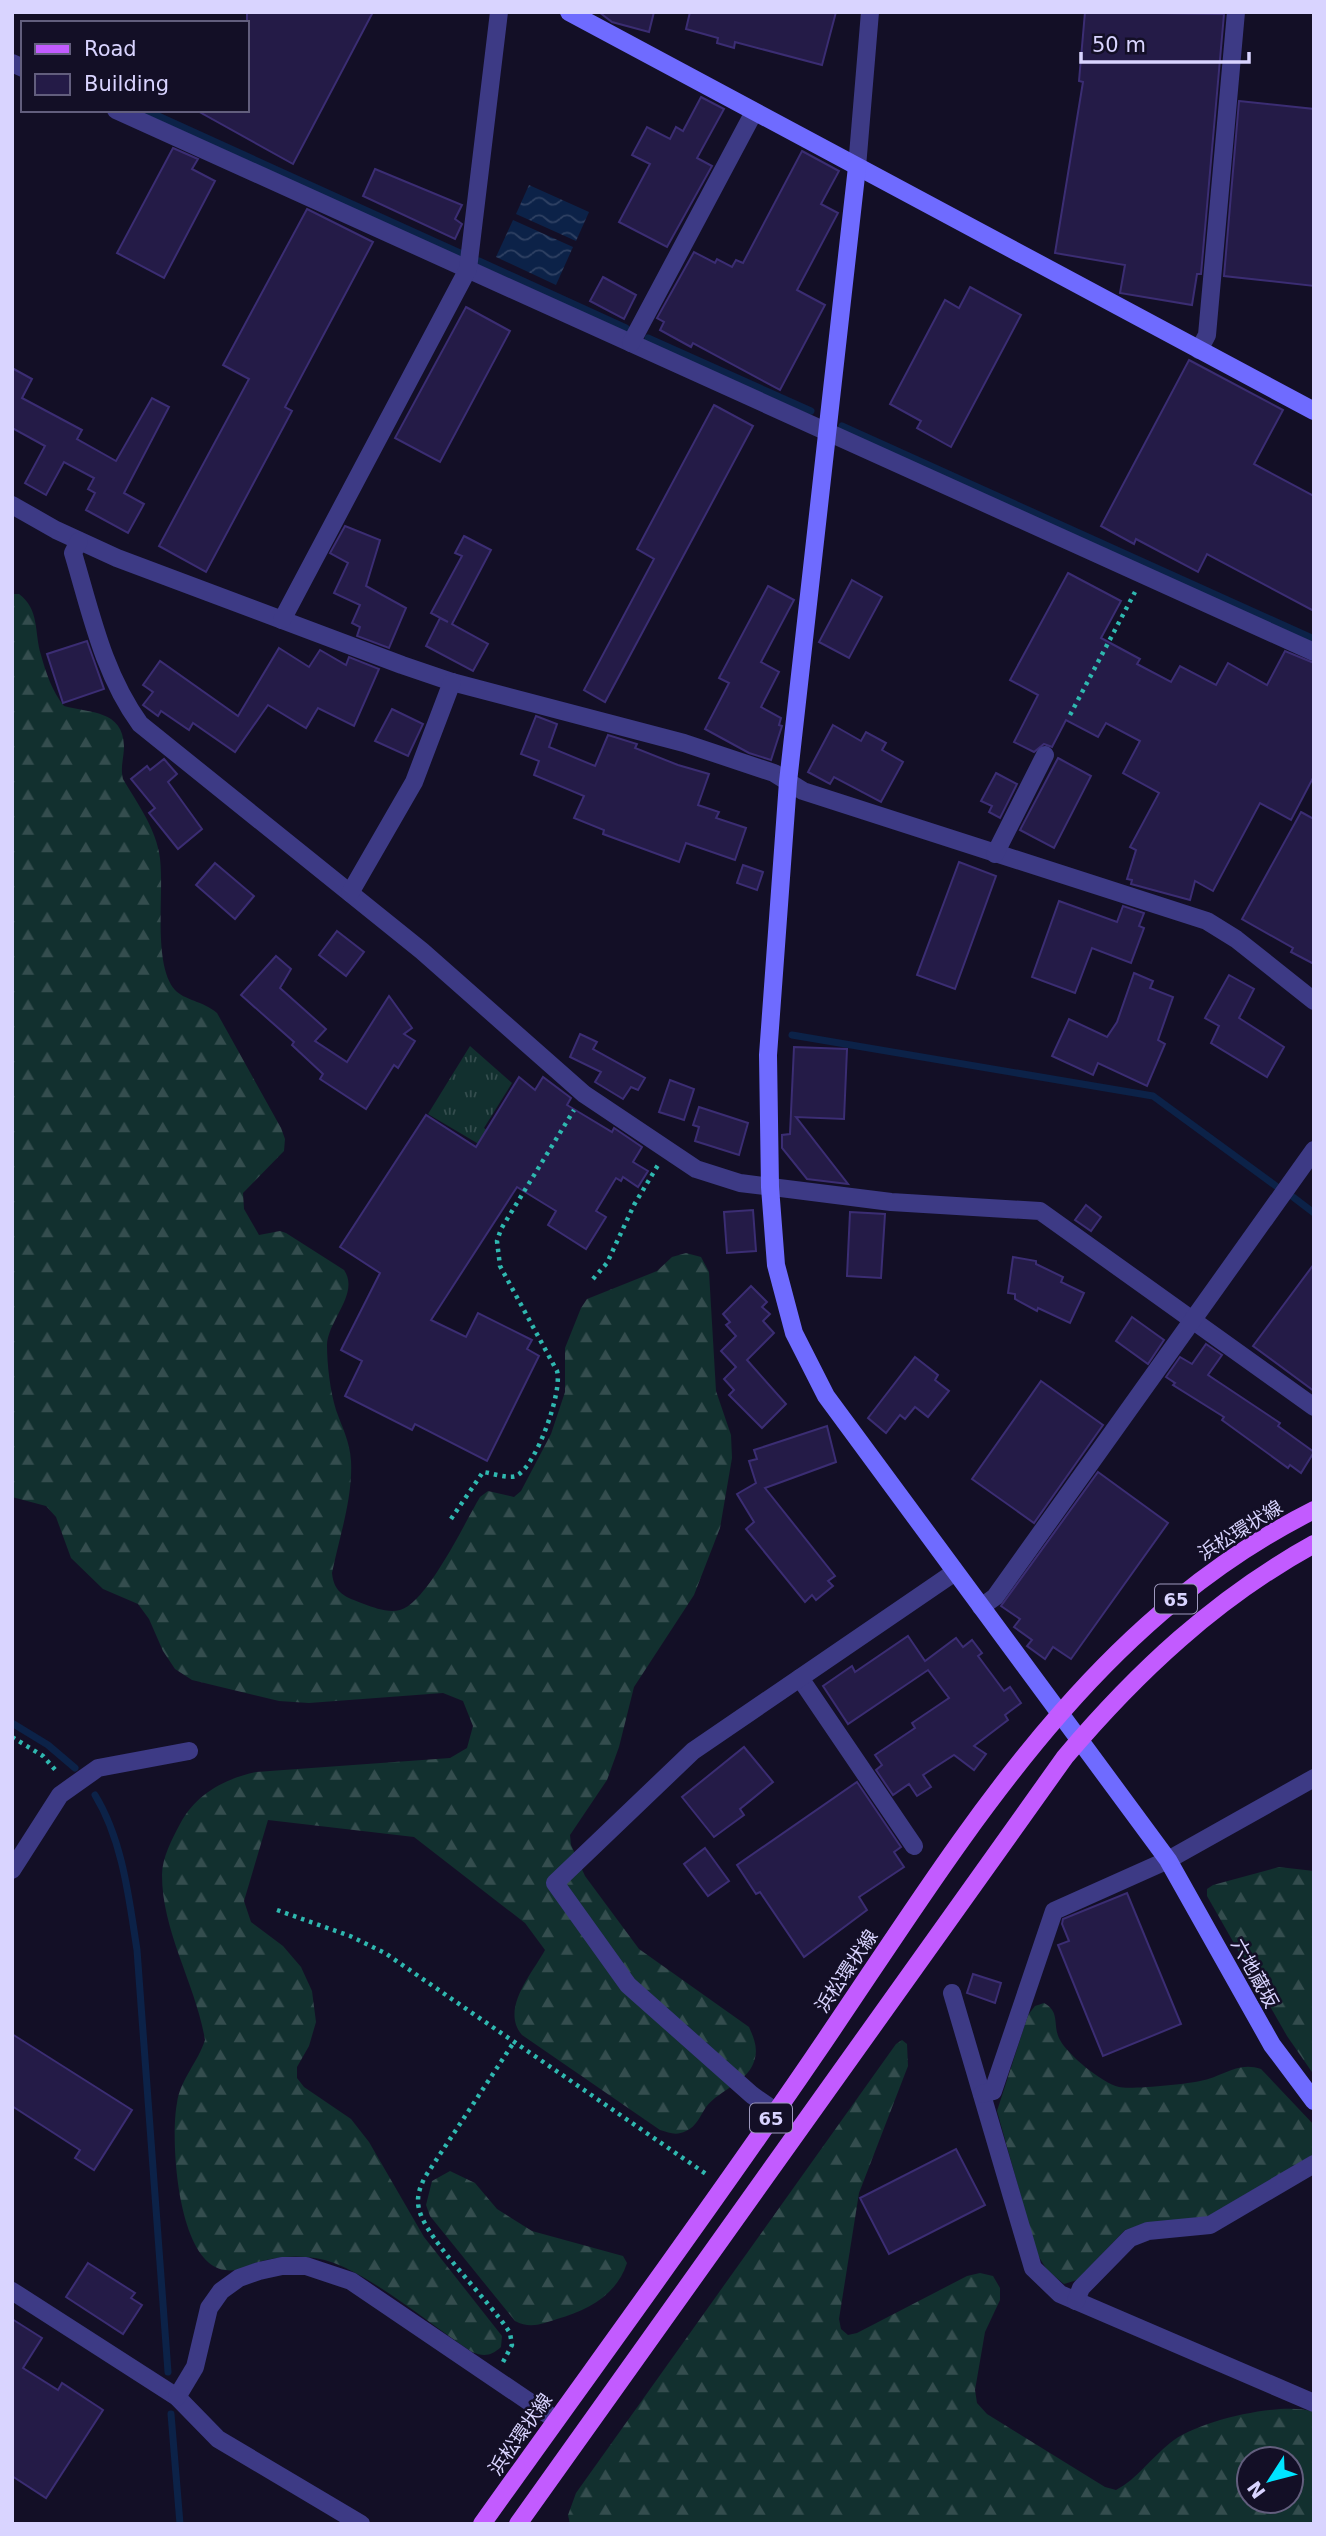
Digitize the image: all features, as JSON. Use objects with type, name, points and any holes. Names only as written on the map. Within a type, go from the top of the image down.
[{"type":"main road","name":"浜松環状線","points":[[482,2524],[775,2112],[907,1918],[1023,1755],[1129,1639],[1169,1604],[1255,1544],[1314,1510]]},
{"type":"main road","name":"65","points":[[517,2524],[888,2002],[1079,1740],[1133,1680],[1180,1637],[1251,1582],[1314,1544]]},
{"type":"street","points":[[282,620],[468,269],[499,12]]},
{"type":"street","points":[[569,12],[1314,411]]},
{"type":"street","points":[[857,167],[870,12]]},
{"type":"street","points":[[1199,350],[1207,335],[1236,12]]},
{"type":"street","points":[[120,112],[1314,652]]},
{"type":"street","points":[[631,343],[754,112]]},
{"type":"street","name":"六地蔵坂","points":[[857,167],[788,782],[768,1055],[770,1187],[780,1287],[808,1365],[826,1396],[1168,1860],[1272,2045],[1314,2101]]},
{"type":"street","points":[[12,505],[79,541],[282,620],[452,682],[684,743],[774,773],[803,791],[995,855],[1207,921],[1236,939],[1314,1001]]},
{"type":"street","points":[[79,541],[73,553],[108,672],[122,699],[140,724],[422,951],[584,1094],[667,1150],[717,1178],[891,1202],[1040,1211],[1314,1407]]},
{"type":"street","points":[[350,893],[414,782],[452,682]]},
{"type":"street","points":[[995,855],[1045,755]]},
{"type":"street","points":[[981,1607],[995,1597],[1314,1150]]},
{"type":"street","points":[[775,2112],[752,2095],[628,1985],[555,1884],[693,1751],[955,1572]]},
{"type":"street","points":[[800,1678],[914,1846]]},
{"type":"street","points":[[12,1870],[60,1795],[98,1768],[189,1751]]},
{"type":"street","points":[[982,2094],[993,2091],[1054,1911],[1168,1860],[1314,1779]]},
{"type":"street","points":[[952,1993],[1033,2268],[1060,2294],[1314,2403]]},
{"type":"street","points":[[1076,2301],[1081,2288],[1130,2238],[1148,2231],[1210,2225],[1314,2164]]},
{"type":"street","points":[[177,2398],[195,2367],[209,2308],[222,2291],[239,2278],[282,2266],[306,2266],[351,2281],[556,2420]]},
{"type":"street","points":[[12,2291],[177,2398],[218,2439],[360,2524]]},
{"type":"path","points":[[1070,715],[1144,575]]},
{"type":"path","points":[[451,1519],[483,1472],[509,1476],[522,1471],[545,1431],[559,1390],[557,1371],[500,1266],[497,1241],[501,1229],[584,1094]]},
{"type":"path","points":[[593,1279],[607,1263],[634,1205],[667,1150]]},
{"type":"path","points":[[12,1737],[43,1756],[71,1787]]},
{"type":"path","points":[[277,1910],[368,1944],[723,2185]]},
{"type":"path","points":[[493,2378],[512,2345],[510,2333],[422,2220],[418,2198],[425,2177],[514,2042]]},
{"type":"green space","points":[[12,594],[19,594],[30,607],[45,668],[64,706],[103,715],[118,726],[124,746],[123,779],[149,823],[159,852],[161,943],[168,977],[179,993],[217,1013],[281,1128],[285,1139],[284,1151],[243,1193],[244,1209],[259,1235],[280,1231],[286,1233],[344,1270],[348,1279],[346,1297],[332,1326],[327,1345],[332,1394],[351,1461],[348,1503],[332,1573],[338,1590],[346,1597],[373,1607],[400,1610],[411,1604],[433,1578],[480,1497],[488,1491],[514,1497],[521,1491],[551,1434],[565,1392],[565,1348],[587,1299],[657,1271],[672,1257],[686,1253],[701,1257],[709,1272],[716,1391],[731,1435],[732,1458],[720,1528],[694,1595],[634,1687],[619,1747],[607,1780],[570,1835],[571,1845],[585,1876],[639,1949],[749,2027],[756,2054],[747,2073],[712,2101],[690,2129],[673,2134],[660,2130],[522,2035],[516,2025],[516,2003],[545,1950],[525,1923],[414,1837],[268,1820],[244,1901],[251,1922],[283,1946],[301,1967],[312,1991],[316,2022],[309,2046],[297,2067],[297,2078],[304,2087],[351,2119],[369,2142],[424,2237],[502,2336],[501,2347],[491,2354],[472,2352],[368,2280],[334,2263],[315,2258],[284,2257],[265,2260],[237,2270],[225,2270],[209,2263],[196,2246],[187,2224],[176,2170],[175,2120],[182,2087],[205,2040],[201,2019],[173,1938],[163,1896],[164,1862],[180,1824],[194,1804],[212,1789],[244,1775],[450,1758],[467,1748],[473,1726],[463,1701],[443,1693],[309,1703],[279,1701],[192,1680],[175,1669],[163,1651],[149,1619],[138,1604],[103,1589],[71,1558],[56,1517],[46,1506],[12,1497]]},
{"type":"green space","points":[[470,1046],[512,1083],[484,1128],[495,1136],[487,1149],[428,1114]]},
{"type":"green space","points":[[1279,1867],[1314,1871],[1314,2075],[1287,2036],[1207,1896],[1207,1889],[1213,1885]]},
{"type":"green space","points":[[1044,2003],[1053,2011],[1060,2040],[1070,2053],[1086,2068],[1119,2087],[1184,2084],[1208,2079],[1237,2068],[1261,2069],[1314,2125],[1314,2154],[1207,2217],[1147,2223],[1125,2230],[1077,2280],[1064,2284],[1047,2270],[1037,2254],[997,2111],[1028,2015],[1035,2006]]},
{"type":"green space","points":[[902,2040],[907,2044],[908,2066],[859,2193],[839,2319],[841,2329],[848,2335],[857,2333],[967,2276],[980,2273],[993,2276],[1000,2288],[1000,2300],[985,2332],[975,2390],[977,2403],[987,2414],[1105,2487],[1116,2490],[1131,2480],[1170,2443],[1198,2427],[1259,2411],[1297,2409],[1314,2412],[1314,2524],[570,2524],[568,2515],[576,2493],[896,2044]]},
{"type":"green space","points":[[450,2171],[475,2183],[497,2209],[532,2231],[623,2256],[627,2263],[622,2275],[608,2293],[590,2306],[536,2325],[515,2321],[430,2216],[426,2205],[432,2181]]},
{"type":"water","points":[[529,185],[589,212],[576,241],[516,214]]},
{"type":"water","points":[[513,220],[573,247],[556,285],[496,257]]},
{"type":"building","points":[[247,12],[373,12],[293,164],[200,112],[248,112]]},
{"type":"building","points":[[599,12],[654,12],[649,32],[612,22]]},
{"type":"building","points":[[690,12],[836,12],[822,65],[735,42],[734,48],[717,43],[718,38],[686,29]]},
{"type":"building","points":[[1085,12],[1224,14],[1201,274],[1197,274],[1192,305],[1120,293],[1125,265],[1055,253],[1083,82],[1079,81]]},
{"type":"building","points":[[701,97],[724,109],[697,158],[712,166],[667,247],[619,222],[650,164],[632,155],[647,127],[670,139],[676,127],[683,131]]},
{"type":"building","points":[[1239,101],[1314,109],[1314,286],[1224,276]]},
{"type":"building","points":[[173,148],[198,159],[192,169],[215,181],[164,278],[117,253]]},
{"type":"building","points":[[802,151],[839,171],[821,204],[838,213],[797,290],[825,305],[780,390],[693,343],[691,347],[660,330],[664,322],[657,318],[694,252],[715,263],[717,259],[732,267],[736,260],[743,263]]},
{"type":"building","points":[[375,169],[462,205],[455,219],[462,224],[455,239],[363,196]]},
{"type":"building","points":[[307,209],[373,242],[285,407],[292,411],[206,572],[159,546],[249,379],[223,365]]},
{"type":"building","points":[[603,277],[636,295],[624,319],[590,301]]},
{"type":"building","points":[[970,287],[1021,315],[951,447],[917,428],[921,421],[890,404],[945,300],[959,308]]},
{"type":"building","points":[[466,307],[510,331],[440,462],[395,438]]},
{"type":"building","points":[[1189,360],[1283,410],[1254,464],[1314,496],[1314,611],[1207,554],[1198,572],[1136,539],[1134,544],[1101,526]]},
{"type":"building","points":[[12,368],[32,379],[22,398],[82,430],[77,439],[116,461],[152,398],[169,407],[124,493],[144,504],[128,533],[86,510],[95,493],[88,489],[94,478],[64,462],[46,495],[25,483],[45,446],[12,428]]},
{"type":"building","points":[[714,405],[753,426],[605,702],[584,690],[654,559],[637,549]]},
{"type":"building","points":[[345,526],[380,540],[366,586],[406,608],[389,648],[357,636],[360,627],[352,623],[360,605],[334,593],[348,563],[330,553]]},
{"type":"building","points":[[464,536],[491,550],[452,624],[488,644],[473,671],[426,646],[440,618],[448,622],[431,613],[462,556],[455,553]]},
{"type":"building","points":[[1068,573],[1121,601],[1101,638],[1140,659],[1137,664],[1171,682],[1180,666],[1216,685],[1228,663],[1267,685],[1285,651],[1314,663],[1314,776],[1291,820],[1260,803],[1213,891],[1195,881],[1190,900],[1131,884],[1132,880],[1127,879],[1136,850],[1130,847],[1159,793],[1123,773],[1140,741],[1106,723],[1098,737],[1066,720],[1052,747],[1044,744],[1034,752],[1014,742],[1038,695],[1010,680]]},
{"type":"building","points":[[852,580],[882,597],[849,658],[819,642]]},
{"type":"building","points":[[768,586],[794,600],[761,662],[779,672],[761,707],[781,718],[779,725],[782,726],[771,760],[749,753],[705,729],[729,683],[719,678]]},
{"type":"building","points":[[87,641],[104,689],[63,703],[47,654]]},
{"type":"building","points":[[279,648],[309,667],[320,650],[346,665],[349,657],[379,669],[354,726],[318,708],[306,728],[268,705],[235,752],[193,723],[189,730],[161,711],[158,716],[143,705],[153,692],[143,685],[160,661],[238,716]]},
{"type":"building","points":[[392,709],[423,724],[408,756],[375,741]]},
{"type":"building","points":[[536,716],[557,724],[549,747],[595,766],[608,735],[637,744],[635,748],[678,765],[709,774],[698,805],[719,812],[716,818],[746,828],[735,860],[686,843],[679,862],[603,834],[604,830],[574,818],[584,796],[534,775],[539,761],[521,754]]},
{"type":"building","points":[[833,725],[861,741],[866,732],[886,743],[882,750],[903,762],[881,802],[834,777],[830,784],[808,772]]},
{"type":"building","points":[[1058,758],[1091,776],[1054,848],[1020,830]]},
{"type":"building","points":[[164,759],[177,774],[168,782],[202,829],[178,849],[149,813],[155,808],[131,779],[147,766],[150,770]]},
{"type":"building","points":[[996,773],[1017,784],[1000,818],[989,812],[992,806],[981,801]]},
{"type":"building","points":[[1301,812],[1314,819],[1314,964],[1291,952],[1293,948],[1242,919]]},
{"type":"building","points":[[959,862],[996,876],[955,989],[917,975]]},
{"type":"building","points":[[215,863],[254,896],[235,919],[196,885]]},
{"type":"building","points":[[743,865],[763,872],[757,890],[737,883]]},
{"type":"building","points":[[1059,901],[1117,922],[1123,906],[1144,913],[1139,926],[1144,928],[1131,963],[1092,948],[1075,993],[1032,977]]},
{"type":"building","points":[[337,931],[364,952],[346,976],[319,955]]},
{"type":"building","points":[[276,956],[291,969],[280,988],[326,1029],[315,1041],[347,1062],[389,996],[412,1028],[404,1034],[415,1041],[398,1068],[394,1065],[366,1109],[320,1079],[323,1074],[292,1045],[294,1042],[241,995]]},
{"type":"building","points":[[1134,973],[1153,981],[1150,988],[1173,997],[1158,1040],[1165,1044],[1147,1086],[1098,1063],[1093,1075],[1052,1056],[1069,1019],[1107,1037],[1117,1022]]},
{"type":"building","points":[[1229,975],[1254,989],[1239,1018],[1284,1047],[1267,1077],[1211,1043],[1219,1026],[1205,1018]]},
{"type":"building","points":[[580,1034],[597,1042],[593,1049],[645,1078],[638,1090],[631,1087],[623,1099],[595,1082],[601,1072],[570,1057]]},
{"type":"building","points":[[794,1047],[847,1049],[844,1119],[796,1117],[848,1184],[807,1179],[782,1148],[782,1135],[790,1134]]},
{"type":"building","points":[[519,1077],[535,1090],[543,1077],[571,1098],[567,1105],[612,1132],[614,1128],[642,1147],[633,1162],[648,1171],[638,1187],[623,1177],[621,1181],[616,1178],[596,1211],[606,1217],[586,1249],[548,1225],[556,1211],[517,1187],[431,1320],[466,1337],[478,1313],[532,1340],[527,1349],[539,1356],[487,1461],[415,1424],[412,1430],[345,1396],[362,1361],[341,1350],[380,1273],[340,1247],[426,1115],[476,1147]]},
{"type":"building","points":[[670,1080],[694,1089],[684,1120],[659,1112]]},
{"type":"building","points":[[699,1107],[748,1123],[739,1155],[695,1141],[699,1127],[693,1125]]},
{"type":"building","points":[[1086,1205],[1101,1217],[1091,1231],[1075,1220]]},
{"type":"building","points":[[753,1210],[756,1251],[727,1253],[724,1212]]},
{"type":"building","points":[[850,1212],[885,1214],[881,1278],[847,1276]]},
{"type":"building","points":[[1013,1257],[1036,1261],[1036,1264],[1063,1277],[1061,1282],[1084,1293],[1070,1323],[1038,1308],[1037,1311],[1015,1299],[1015,1294],[1008,1293]]},
{"type":"building","points":[[1314,1264],[1314,1391],[1253,1346]]},
{"type":"building","points":[[751,1286],[767,1302],[762,1307],[770,1314],[763,1321],[774,1333],[747,1360],[786,1404],[762,1428],[729,1395],[734,1390],[724,1379],[736,1367],[721,1351],[736,1336],[726,1325],[730,1322],[723,1314]]},
{"type":"building","points":[[1132,1317],[1164,1340],[1148,1364],[1116,1341]]},
{"type":"building","points":[[1206,1344],[1222,1355],[1208,1375],[1280,1423],[1278,1426],[1314,1452],[1301,1473],[1290,1465],[1288,1468],[1222,1420],[1224,1417],[1173,1385],[1175,1383],[1166,1377],[1180,1357],[1192,1364]]},
{"type":"building","points":[[915,1357],[938,1375],[935,1380],[949,1391],[928,1417],[915,1407],[905,1419],[900,1415],[886,1433],[868,1418]]},
{"type":"building","points":[[1041,1381],[1103,1425],[1034,1523],[972,1479]]},
{"type":"building","points":[[827,1426],[836,1462],[765,1488],[835,1576],[828,1581],[833,1586],[816,1600],[812,1595],[805,1602],[746,1529],[754,1522],[737,1494],[756,1483],[749,1461],[757,1459],[754,1450]]},
{"type":"building","points":[[1098,1472],[1168,1523],[1071,1659],[1053,1647],[1045,1659],[1027,1646],[1032,1640],[1014,1627],[1020,1619],[1001,1606]]},
{"type":"building","points":[[908,1636],[925,1661],[956,1638],[963,1647],[972,1640],[982,1653],[978,1656],[1004,1691],[1010,1687],[1021,1703],[1005,1715],[1008,1720],[974,1746],[986,1754],[974,1770],[954,1755],[923,1775],[931,1787],[917,1796],[909,1784],[893,1795],[876,1770],[882,1765],[875,1755],[915,1728],[912,1723],[949,1698],[928,1670],[848,1724],[823,1686],[852,1666],[855,1672]]},
{"type":"building","points":[[744,1747],[773,1782],[740,1809],[744,1815],[714,1837],[682,1797]]},
{"type":"building","points":[[857,1782],[901,1847],[894,1852],[904,1867],[859,1897],[867,1910],[804,1957],[760,1892],[756,1894],[737,1865]]},
{"type":"building","points":[[705,1848],[729,1881],[708,1896],[684,1864]]},
{"type":"building","points":[[1127,1893],[1181,2024],[1103,2056],[1058,1945],[1069,1941],[1062,1924],[1063,1919]]},
{"type":"building","points":[[973,1974],[1001,1983],[995,2003],[967,1993]]},
{"type":"building","points":[[12,2034],[132,2110],[94,2170],[75,2158],[80,2150],[12,2106]]},
{"type":"building","points":[[956,2149],[985,2205],[889,2254],[860,2198]]},
{"type":"building","points":[[88,2263],[135,2293],[131,2298],[142,2305],[123,2334],[66,2297]]},
{"type":"building","points":[[12,2319],[42,2338],[23,2368],[58,2390],[62,2383],[103,2410],[46,2498],[12,2476]]},
{"type":"waterway","points":[[149,112],[460,253]]},
{"type":"waterway","points":[[479,261],[626,328]]},
{"type":"waterway","points":[[648,338],[811,411]]},
{"type":"waterway","points":[[842,426],[1314,639]]},
{"type":"waterway","points":[[792,1035],[1153,1096],[1276,1186]]},
{"type":"waterway","points":[[1293,1197],[1314,1213]]},
{"type":"waterway","points":[[12,1723],[48,1745],[75,1768]]},
{"type":"waterway","points":[[95,1795],[105,1813],[118,1851],[128,1891],[137,1950],[168,2372]]},
{"type":"waterway","points":[[171,2414],[180,2524]]}]
